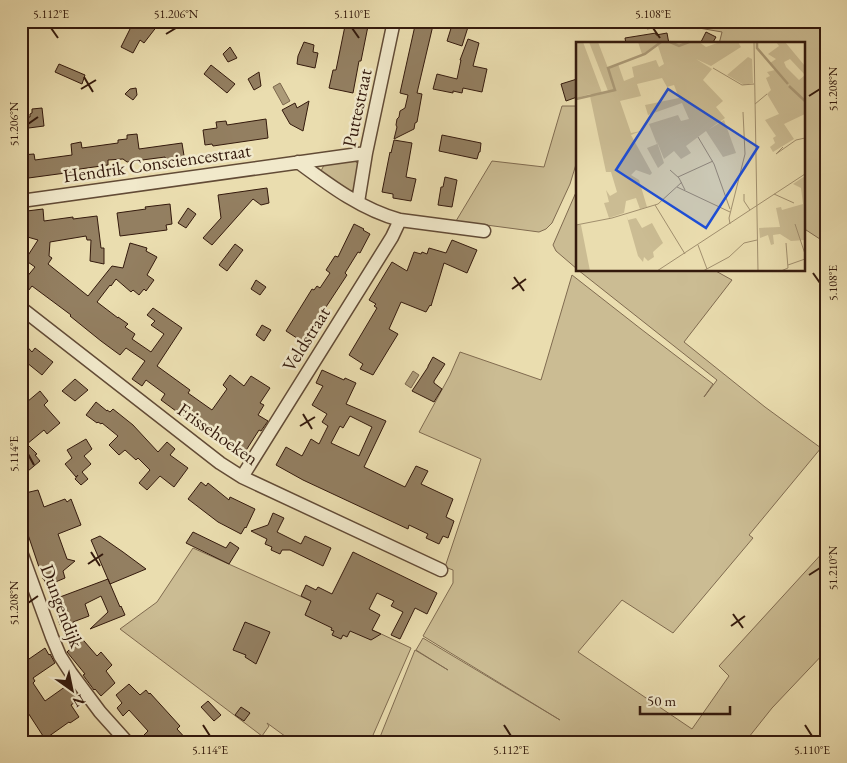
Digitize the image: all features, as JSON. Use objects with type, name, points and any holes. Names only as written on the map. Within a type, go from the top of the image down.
[{"type":"street","name":"Puttestraat","points":[[358,202],[366,153],[394,21]]},
{"type":"street","name":"Hendrik Consciencestraat","points":[[21,201],[366,153]]},
{"type":"street","points":[[298,162],[331,186],[388,217],[484,231]]},
{"type":"street","name":"Veldstraat","points":[[242,477],[392,237],[400,220]]},
{"type":"street","name":"Frissehoeken","points":[[21,308],[202,450],[242,477],[441,570]]},
{"type":"street","name":"Dungendijk","points":[[21,552],[60,656],[100,712],[127,742]]},
{"type":"shaded area","points":[[645,21],[826,21],[826,243],[804,229],[804,42],[720,42],[722,32],[676,24],[647,29]]},
{"type":"shaded area","points":[[280,83],[290,101],[283,105],[273,87]]},
{"type":"shaded area","points":[[562,106],[576,106],[576,164],[570,184],[552,223],[546,229],[539,232],[456,221],[492,161],[544,167]]},
{"type":"shaded area","points":[[353,160],[359,165],[355,189],[351,191],[347,191],[321,171],[324,165]]},
{"type":"shaded area","points":[[576,192],[576,268],[556,251],[553,245]]},
{"type":"shaded area","points":[[579,271],[716,271],[732,280],[684,342],[765,407],[821,448],[749,535],[753,538],[673,633],[622,600],[578,652],[692,729],[729,676],[719,666],[826,549],[826,651],[772,708],[745,742],[378,742],[415,650],[448,670],[416,650],[423,638],[560,720],[423,636],[453,583],[453,570],[445,567],[481,459],[419,432],[450,375],[460,352],[541,380],[572,275],[713,384],[704,397],[717,380]]},
{"type":"shaded area","points":[[413,371],[419,375],[411,388],[405,384]]},
{"type":"shaded area","points":[[193,548],[411,648],[370,742],[293,742],[267,723],[269,726],[262,736],[120,629],[157,602]]},
{"type":"building","points":[[134,21],[161,21],[144,43],[140,40],[133,53],[121,47]]},
{"type":"building","points":[[346,21],[369,21],[353,93],[329,88],[333,70],[336,70]]},
{"type":"building","points":[[416,21],[434,21],[417,93],[422,94],[417,122],[414,129],[394,139],[397,119],[400,111],[405,108],[408,95],[400,93]]},
{"type":"building","points":[[453,22],[468,27],[462,46],[447,41]]},
{"type":"building","points":[[706,32],[716,37],[713,42],[701,42]]},
{"type":"building","points":[[667,33],[669,42],[626,42],[625,38]]},
{"type":"building","points":[[468,39],[479,43],[473,66],[487,69],[482,92],[463,88],[462,93],[433,89],[437,74],[457,79],[460,60]]},
{"type":"building","points":[[304,42],[314,45],[313,52],[318,53],[315,68],[297,64]]},
{"type":"building","points":[[230,47],[237,58],[228,62],[223,54]]},
{"type":"building","points":[[59,64],[85,75],[82,84],[55,72]]},
{"type":"building","points":[[211,65],[235,84],[227,93],[204,74]]},
{"type":"building","points":[[259,72],[261,86],[254,90],[248,79]]},
{"type":"building","points":[[576,79],[576,97],[566,101],[561,84]]},
{"type":"building","points":[[136,88],[137,95],[133,100],[125,94],[130,89]]},
{"type":"building","points":[[309,101],[303,131],[290,124],[282,110],[295,103],[297,108]]},
{"type":"building","points":[[42,108],[44,126],[21,129],[21,117],[30,117],[32,109]]},
{"type":"building","points":[[266,119],[268,138],[213,146],[212,144],[205,145],[203,130],[217,128],[216,122],[226,121],[227,125]]},
{"type":"building","points":[[137,134],[139,149],[182,143],[185,162],[166,165],[165,157],[127,162],[123,159],[108,160],[108,165],[21,179],[21,155],[34,154],[35,160],[72,155],[71,144],[81,142],[82,148],[118,143],[118,140],[127,139],[127,135]]},
{"type":"building","points":[[442,135],[481,143],[477,159],[439,151]]},
{"type":"building","points":[[394,140],[412,143],[406,177],[416,179],[411,201],[393,198],[393,194],[382,192]]},
{"type":"building","points":[[445,177],[457,180],[452,207],[438,205]]},
{"type":"building","points":[[267,188],[269,203],[261,205],[253,199],[212,245],[203,238],[221,218],[218,195]]},
{"type":"building","points":[[170,204],[172,224],[166,225],[167,230],[120,236],[117,213]]},
{"type":"building","points":[[188,208],[196,214],[186,228],[178,223]]},
{"type":"building","points":[[43,209],[44,221],[97,216],[101,248],[104,248],[104,264],[90,261],[91,240],[87,240],[86,236],[50,242],[49,256],[52,258],[48,264],[88,296],[112,266],[123,268],[130,243],[147,248],[146,251],[157,257],[147,275],[154,280],[146,291],[144,289],[139,295],[133,290],[131,292],[116,279],[97,302],[128,324],[125,327],[135,334],[132,339],[151,352],[164,334],[151,325],[155,321],[147,315],[153,308],[182,328],[157,366],[190,390],[188,393],[212,410],[227,389],[223,385],[230,375],[244,386],[251,376],[270,388],[260,403],[264,405],[258,415],[268,421],[261,431],[259,430],[245,452],[195,418],[192,422],[180,414],[161,400],[165,394],[146,380],[142,386],[132,379],[145,361],[126,348],[120,355],[32,286],[21,300],[21,284],[35,267],[25,260],[38,240],[24,236],[22,219],[28,218],[27,211]]},
{"type":"building","points":[[354,224],[370,234],[360,253],[358,252],[345,273],[347,275],[303,342],[286,331],[312,289],[314,290],[317,286],[320,288],[330,273],[326,270],[335,256],[338,257]]},
{"type":"building","points":[[452,240],[477,250],[467,273],[444,263],[431,306],[426,312],[401,302],[389,329],[398,334],[373,375],[360,369],[363,364],[349,355],[377,308],[374,306],[376,304],[369,300],[392,262],[407,271],[414,252],[427,254],[429,248],[446,253]]},
{"type":"building","points":[[235,244],[243,250],[227,271],[219,265]]},
{"type":"building","points":[[256,280],[266,287],[260,295],[251,289]]},
{"type":"building","points":[[262,325],[271,330],[264,341],[256,335]]},
{"type":"building","points":[[21,340],[32,352],[35,348],[53,362],[42,375],[21,358]]},
{"type":"building","points":[[433,357],[445,364],[434,381],[442,389],[434,402],[412,391]]},
{"type":"building","points":[[322,370],[356,383],[346,404],[386,421],[364,467],[405,487],[416,466],[428,471],[421,484],[453,499],[446,517],[454,521],[448,538],[443,536],[439,544],[426,538],[428,534],[409,525],[408,529],[303,480],[276,465],[286,447],[302,456],[311,439],[319,444],[328,426],[322,422],[327,414],[312,405],[323,386],[316,383]],"holes":[[[350,416],[372,427],[359,456],[331,443],[340,426],[343,428]]]},
{"type":"building","points":[[75,379],[88,390],[75,401],[62,391]]},
{"type":"building","points":[[40,391],[48,401],[44,405],[60,423],[47,434],[44,430],[27,444],[37,454],[35,455],[40,461],[28,471],[21,463],[21,432],[27,427],[21,421],[21,407]]},
{"type":"building","points":[[96,402],[107,411],[110,412],[113,409],[133,425],[158,452],[167,442],[175,449],[170,455],[188,468],[174,487],[160,476],[147,490],[139,483],[150,470],[138,458],[136,460],[125,450],[119,455],[109,445],[118,436],[102,423],[97,423],[86,415]]},
{"type":"building","points":[[86,439],[92,449],[84,456],[91,464],[82,472],[88,479],[81,485],[75,479],[78,475],[76,477],[65,464],[72,458],[67,450]]},
{"type":"building","points":[[201,482],[206,486],[208,483],[229,500],[230,497],[255,509],[241,534],[218,522],[188,499]]},
{"type":"building","points":[[38,490],[44,507],[65,499],[67,502],[71,499],[81,525],[58,534],[67,559],[75,561],[63,571],[65,578],[46,586],[21,514],[21,494]]},
{"type":"building","points":[[273,513],[284,518],[277,532],[301,544],[305,536],[331,548],[323,566],[290,550],[282,550],[280,554],[271,550],[272,547],[265,544],[267,539],[251,531],[268,525]]},
{"type":"building","points":[[193,532],[226,548],[230,542],[239,548],[229,564],[186,543]]},
{"type":"building","points":[[100,536],[146,569],[110,584],[91,540]]},
{"type":"building","points":[[353,552],[437,593],[427,614],[415,608],[400,639],[391,635],[403,612],[391,606],[394,601],[377,593],[369,609],[380,615],[372,630],[381,634],[371,640],[350,631],[347,637],[343,635],[341,639],[332,635],[334,631],[331,630],[332,628],[305,615],[311,601],[301,596],[306,585],[316,590],[318,587],[332,594]]},
{"type":"building","points":[[108,579],[125,615],[90,629],[108,612],[101,596],[85,604],[89,616],[73,622],[78,634],[97,656],[101,652],[112,665],[106,671],[115,683],[101,696],[94,690],[83,675],[85,674],[67,652],[71,648],[62,624],[60,625],[52,600]]},
{"type":"building","points":[[245,622],[270,632],[256,664],[245,657],[246,655],[233,650]]},
{"type":"building","points":[[21,647],[29,659],[45,648],[55,663],[33,678],[35,681],[33,683],[45,701],[69,684],[80,699],[71,705],[79,717],[45,739],[21,702]]},
{"type":"building","points":[[129,684],[140,695],[146,690],[150,693],[180,726],[177,729],[189,742],[148,742],[143,736],[148,731],[129,710],[123,716],[117,708],[122,703],[116,695]]},
{"type":"building","points":[[208,701],[221,715],[214,721],[201,707]]},
{"type":"building","points":[[241,707],[250,713],[244,721],[235,715]]}]
